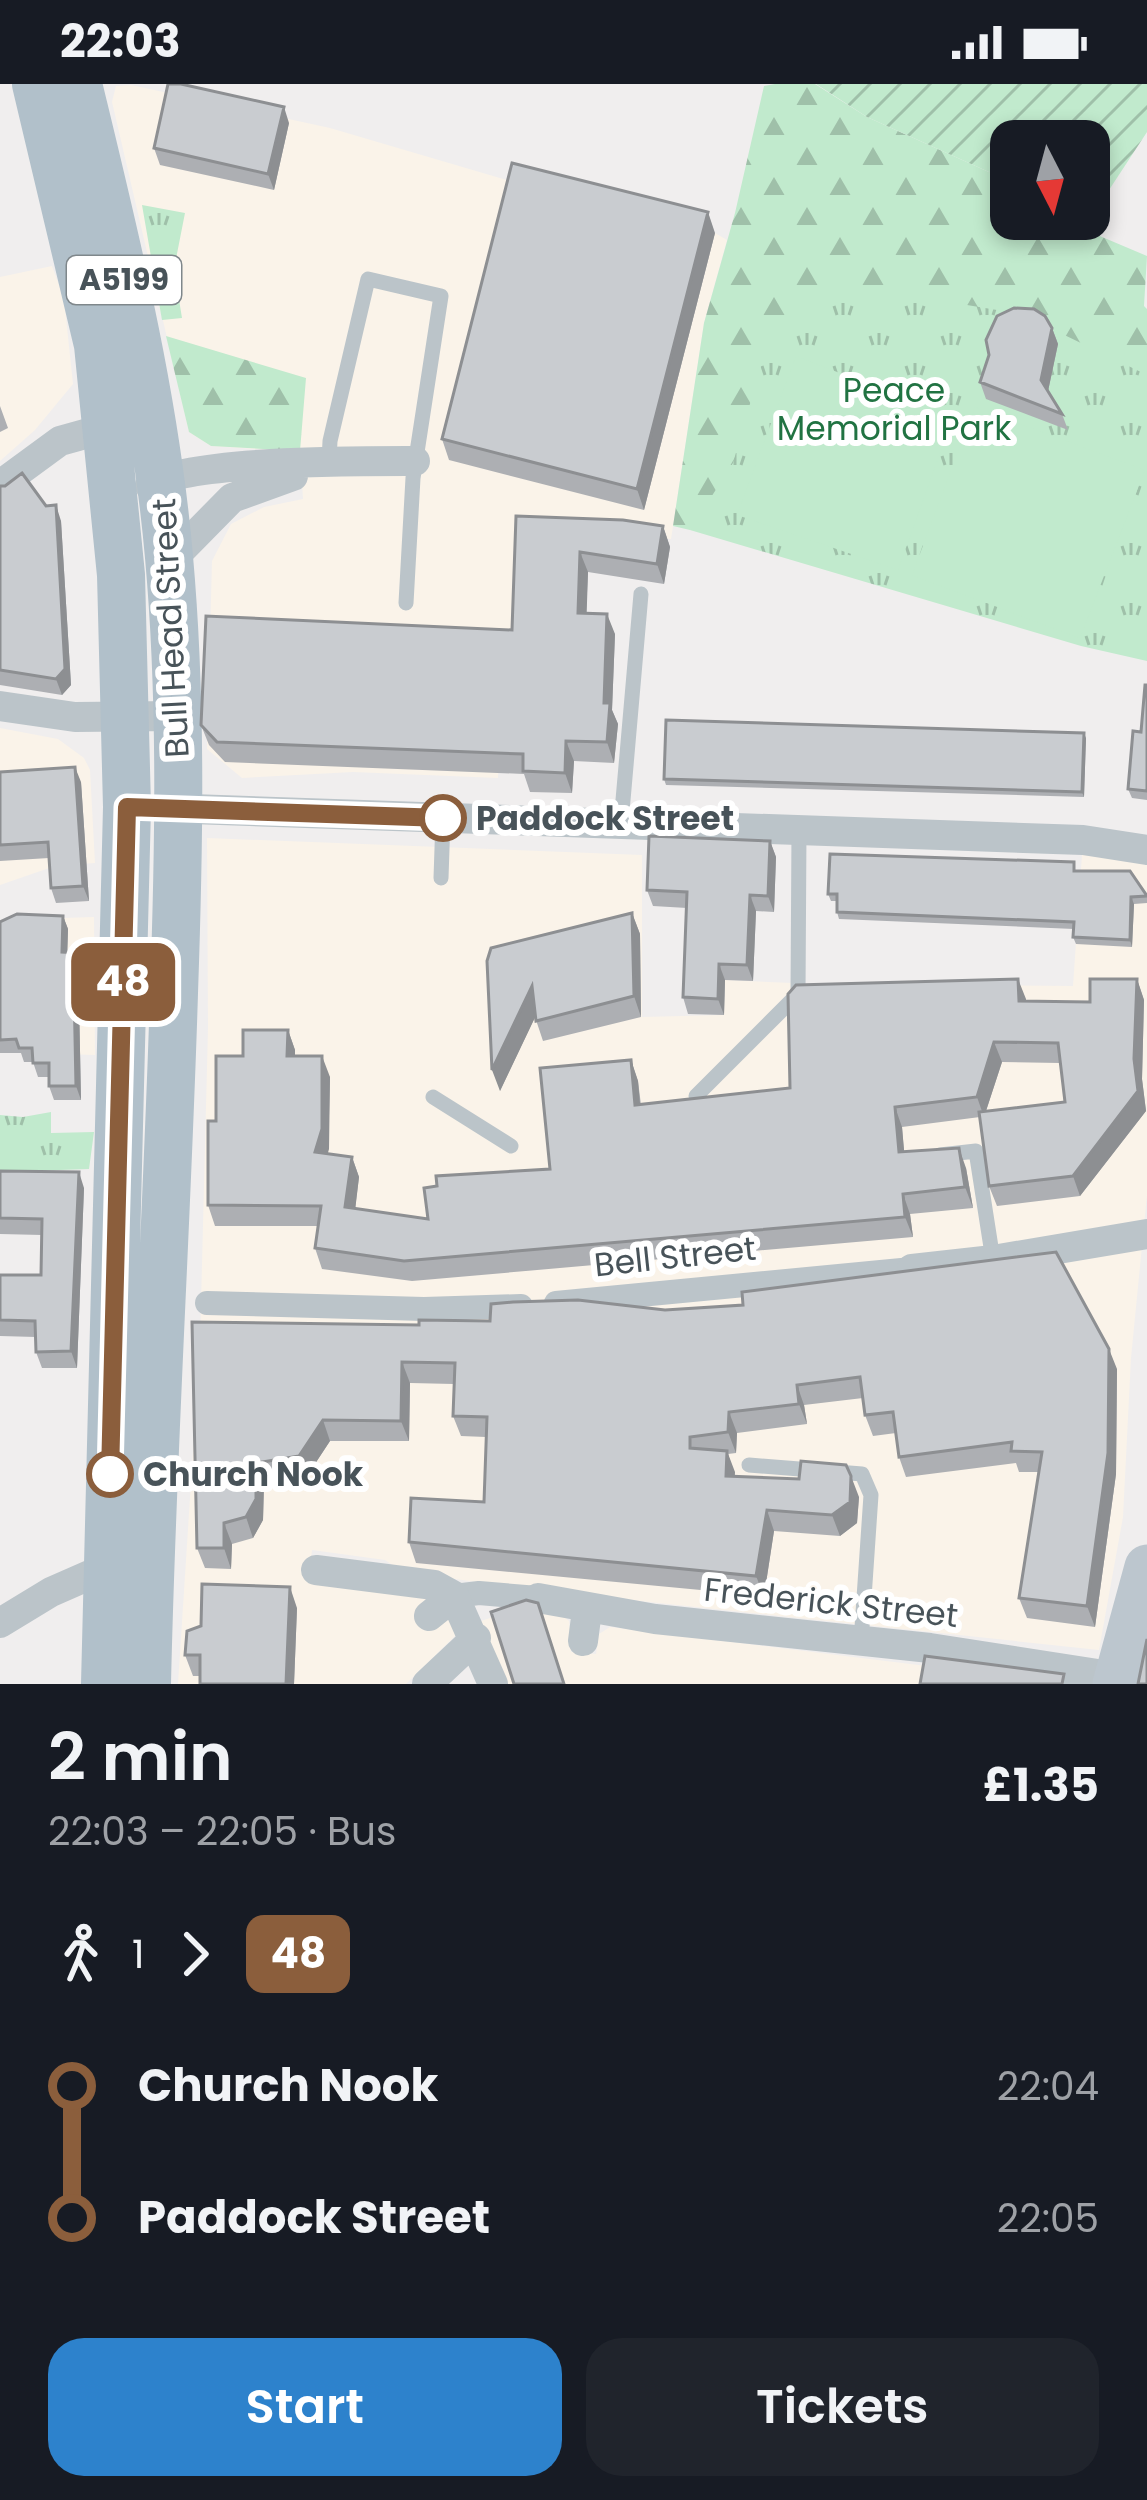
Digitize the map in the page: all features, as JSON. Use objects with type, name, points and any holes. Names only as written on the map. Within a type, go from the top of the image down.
[{"type":"main road","name":"Bull Head Street","points":[[36,84],[81,263],[131,422],[161,478],[170,561],[180,808],[167,1261],[146,1684]]},
{"type":"main road","name":"Bull Head Street","points":[[78,84],[131,422],[119,530],[127,807],[104,1684]]},
{"type":"main road","points":[[1116,1680],[1147,1567]]},
{"type":"street","points":[[0,485],[60,441],[131,422]]},
{"type":"street","points":[[119,530],[141,493],[161,478],[329,461],[414,469]]},
{"type":"street","points":[[170,561],[232,497],[287,476],[414,469]]},
{"type":"street","points":[[0,706],[76,717],[176,716]]},
{"type":"street","points":[[127,807],[1083,840],[1147,850]]},
{"type":"street","points":[[1083,840],[1147,834]]},
{"type":"street","name":"Bell Street","points":[[207,1303],[490,1309],[993,1260],[1147,1234]]},
{"type":"street","points":[[0,1623],[51,1592],[108,1568]]},
{"type":"street","points":[[316,1570],[434,1585],[454,1595],[538,1598]]},
{"type":"street","points":[[429,1616],[454,1595]]},
{"type":"street","points":[[454,1595],[494,1684]]},
{"type":"street","name":"Frederick Street","points":[[538,1598],[587,1610],[930,1648],[1116,1680]]},
{"type":"street","points":[[584,1641],[587,1610]]},
{"type":"street","points":[[427,1684],[476,1638]]},
{"type":"lane","points":[[329,461],[368,279],[442,296],[414,469],[406,603]]},
{"type":"lane","points":[[621,823],[640,594]]},
{"type":"lane","points":[[441,878],[443,818]]},
{"type":"lane","points":[[696,1096],[798,994],[799,830]]},
{"type":"lane","points":[[433,1097],[511,1146]]},
{"type":"lane","points":[[935,1156],[976,1151],[993,1260]]},
{"type":"lane","points":[[749,1466],[862,1474],[871,1495],[861,1642]]},
{"type":"shaded area","points":[[131,85],[330,128],[727,240],[704,323],[671,539],[518,533],[509,658],[501,695],[498,778],[353,772],[242,778],[207,749],[212,561],[231,524],[264,507],[303,499],[300,452],[211,446],[189,432],[112,102],[116,86]]},
{"type":"shaded area","points":[[52,266],[64,299],[73,384],[35,430],[0,461],[0,277]]},
{"type":"shaded area","points":[[0,728],[58,739],[84,758],[90,770],[95,863],[55,866],[0,885]]},
{"type":"shaded area","points":[[207,838],[642,855],[642,1017],[723,1015],[725,980],[1073,986],[1083,840],[1147,850],[1147,1195],[1131,1358],[1123,1517],[1099,1650],[528,1589],[403,1572],[385,1560],[312,1550],[309,1577],[432,1594],[460,1631],[406,1684],[178,1684],[200,1343],[208,1028]]},
{"type":"shaded area","points":[[94,917],[95,1055],[0,1052],[0,920]]},
{"type":"shaded area","points":[[532,1604],[569,1621],[571,1652],[596,1654],[599,1634],[610,1627],[1073,1684],[503,1684],[481,1621]]},
{"type":"green space","points":[[815,84],[867,117],[990,173],[990,240],[1109,240],[1147,256],[1147,375],[1021,314],[829,282],[762,362],[733,463],[690,530],[673,526],[704,323],[764,86]]},
{"type":"green space","points":[[816,84],[1147,84],[1147,132],[1110,189],[1110,120],[990,120],[990,173],[867,117]]},
{"type":"green space","name":"Peace Memorial Park","points":[[839,184],[1147,361],[1147,661],[1081,646],[690,530],[749,241]]},
{"type":"green space","points":[[142,205],[185,213],[174,269],[182,318],[162,320]]},
{"type":"green space","points":[[166,336],[306,378],[300,451],[211,446],[189,432]]},
{"type":"green space","points":[[796,356],[953,417],[898,570],[737,515]]},
{"type":"green space","points":[[975,407],[1145,470],[1080,638],[912,575]]},
{"type":"green space","points":[[51,1112],[51,1133],[94,1132],[89,1169],[0,1172],[0,1115]]},
{"type":"building","points":[[168,84],[284,107],[268,174],[154,148]]},
{"type":"building","points":[[512,163],[708,212],[637,489],[442,439]]},
{"type":"building","points":[[1014,308],[1034,309],[1052,328],[1041,380],[1062,414],[980,382],[989,355],[986,340],[997,316]]},
{"type":"building","points":[[22,473],[46,506],[56,505],[65,669],[56,679],[0,670],[0,486]]},
{"type":"building","points":[[516,516],[663,526],[657,564],[580,552],[578,613],[607,614],[604,703],[610,703],[607,742],[566,741],[565,773],[523,771],[523,754],[217,742],[201,725],[206,616],[512,630]]},
{"type":"building","points":[[1145,685],[1147,791],[1128,789],[1133,731],[1141,732]]},
{"type":"building","points":[[666,720],[1084,733],[1082,792],[664,779]]},
{"type":"building","points":[[75,767],[83,886],[51,888],[48,842],[0,845],[0,772]]},
{"type":"building","points":[[649,836],[770,841],[768,896],[750,895],[747,965],[719,964],[718,999],[683,997],[687,892],[647,890]]},
{"type":"building","points":[[830,854],[1074,862],[1074,871],[1130,871],[1147,896],[1131,897],[1130,940],[1073,937],[1074,922],[837,912],[837,894],[828,894]]},
{"type":"building","points":[[632,913],[634,996],[536,1021],[532,986],[492,1070],[487,961],[491,948]]},
{"type":"building","points":[[17,914],[63,916],[62,952],[82,953],[81,986],[74,986],[76,1086],[49,1086],[49,1063],[33,1063],[32,1048],[19,1048],[16,1039],[0,1040],[0,922]]},
{"type":"building","points":[[1018,979],[1019,1001],[1090,1002],[1090,979],[1137,979],[1134,1059],[1138,1091],[1073,1176],[989,1186],[979,1112],[1065,1102],[1058,1043],[994,1042],[977,1097],[895,1107],[899,1152],[959,1148],[965,1187],[903,1194],[905,1217],[404,1261],[315,1248],[321,1206],[208,1205],[208,1121],[216,1121],[216,1056],[243,1056],[243,1030],[288,1030],[287,1056],[322,1056],[322,1129],[315,1152],[352,1157],[345,1207],[428,1219],[424,1188],[437,1186],[436,1176],[550,1169],[540,1068],[631,1060],[635,1105],[790,1088],[788,994],[796,985]]},
{"type":"building","points":[[0,1171],[79,1172],[71,1351],[36,1352],[35,1321],[0,1320],[0,1275],[41,1275],[42,1219],[0,1218]]},
{"type":"building","points":[[1056,1252],[1109,1349],[1108,1453],[1087,1606],[1019,1598],[1042,1452],[1011,1451],[1012,1442],[899,1457],[893,1412],[865,1415],[860,1377],[797,1385],[799,1404],[729,1412],[728,1432],[690,1437],[690,1448],[727,1451],[726,1476],[799,1479],[801,1461],[846,1465],[851,1476],[850,1502],[832,1515],[767,1510],[756,1576],[409,1542],[411,1498],[484,1502],[487,1417],[453,1416],[455,1363],[402,1362],[401,1421],[323,1420],[299,1456],[256,1463],[256,1499],[246,1517],[224,1523],[224,1548],[197,1548],[192,1322],[419,1325],[419,1320],[490,1321],[491,1304],[513,1302],[578,1300],[665,1310],[743,1305],[742,1292]]},
{"type":"building","points":[[202,1584],[290,1587],[286,1684],[200,1684],[200,1655],[185,1655],[187,1631],[201,1626]]},
{"type":"building","points":[[526,1600],[538,1603],[564,1684],[514,1684],[491,1612]]},
{"type":"building","points":[[1147,1639],[1147,1684],[1138,1684]]},
{"type":"building","points":[[925,1656],[1064,1674],[1062,1684],[920,1684]]},
{"type":"bus line","name":"48","points":[[110,1474],[127,807],[443,818]]},
{"type":"place","name":"Paddock Street","points":[[443,818]]},
{"type":"place","name":"Church Nook","points":[[110,1474]]}]
